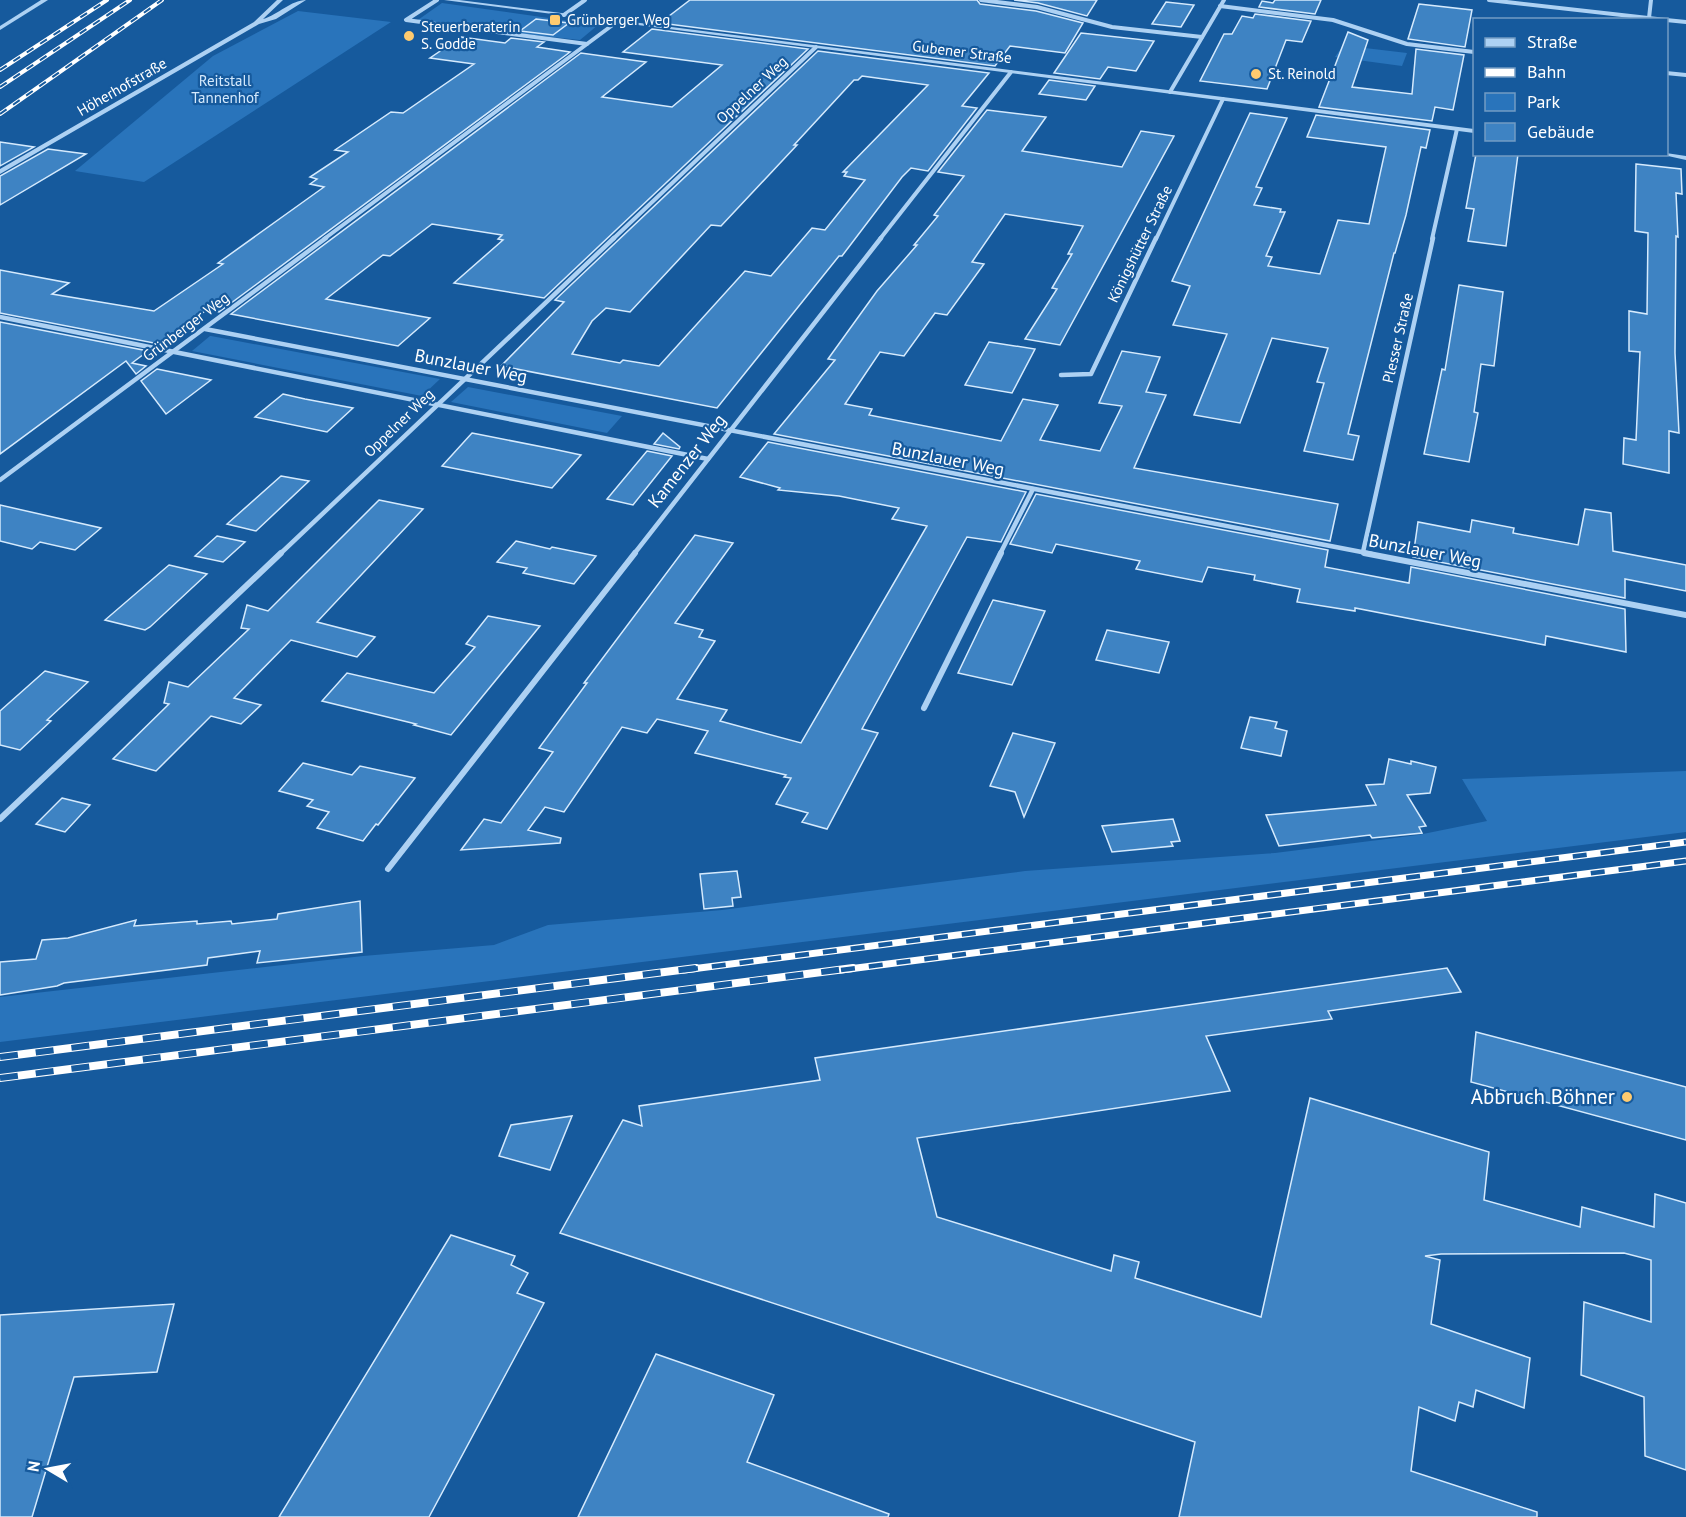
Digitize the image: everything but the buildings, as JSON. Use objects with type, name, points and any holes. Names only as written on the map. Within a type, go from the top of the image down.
[{"type":"street","points":[[0,28],[45,0]]},
{"type":"street","name":"Höherhofstraße","points":[[0,172],[256,23],[280,0]]},
{"type":"street","name":"Höherhofstraße","points":[[256,23],[274,18],[303,0]]},
{"type":"street","points":[[437,0],[406,20],[587,44]]},
{"type":"street","name":"Gubener Straße","points":[[447,0],[1473,131]]},
{"type":"street","points":[[564,15],[585,0]]},
{"type":"street","points":[[981,0],[1037,7],[1112,27],[1202,37]]},
{"type":"street","points":[[1170,92],[1224,0]]},
{"type":"street","points":[[1489,0],[1649,18],[1651,0]]},
{"type":"street","points":[[1539,5],[1540,0]]},
{"type":"street","points":[[1220,6],[1333,20],[1407,44],[1473,52]]},
{"type":"street","points":[[1668,20],[1686,22]]},
{"type":"street","name":"Grünberger Weg","points":[[0,480],[618,21]]},
{"type":"street","name":"Oppelner Weg","points":[[0,819],[816,47]]},
{"type":"street","name":"Kamenzer Weg","points":[[388,869],[1011,72]]},
{"type":"street","points":[[1668,73],[1686,75]]},
{"type":"street","name":"Königshütter Straße","points":[[1061,375],[1091,374],[1223,99]]},
{"type":"street","name":"Plesser Straße","points":[[1363,552],[1457,129]]},
{"type":"street","points":[[1668,155],[1686,158]]},
{"type":"street","points":[[0,317],[708,459]]},
{"type":"street","name":"Bunzlauer Weg","points":[[204,329],[1686,615]]},
{"type":"street","points":[[924,708],[1033,489]]},
{"type":"green space","points":[[442,3],[598,25],[580,40],[415,22]]},
{"type":"green space","name":"Reitstall Tannenhof","points":[[298,11],[391,22],[144,182],[75,171],[213,56]]},
{"type":"green space","points":[[1342,47],[1407,53],[1402,66],[1335,57]]},
{"type":"green space","points":[[210,336],[440,379],[422,396],[192,351]]},
{"type":"green space","points":[[468,387],[622,416],[607,433],[451,402]]},
{"type":"green space","points":[[1686,771],[1686,832],[0,1042],[0,997],[363,956],[494,945],[548,925],[722,910],[1025,871],[1275,853],[1418,835],[1487,821],[1462,779]]},
{"type":"railway","points":[[0,70],[107,0]]},
{"type":"railway","points":[[0,87],[130,0]]},
{"type":"railway","points":[[0,114],[162,0]]},
{"type":"railway","points":[[684,970],[1686,842]]},
{"type":"railway","points":[[841,970],[1686,861]]},
{"type":"railway","points":[[0,1057],[696,968]]},
{"type":"railway","points":[[0,1078],[853,968]]},
{"type":"place","name":"Grünberger Weg","points":[[555,20]]},
{"type":"place","name":"Steuerberaterin S. Godde","points":[[409,36]]},
{"type":"place","name":"St. Reinold","points":[[1256,74]]},
{"type":"place","name":"Abbruch Böhner","points":[[1627,1097]]}]
